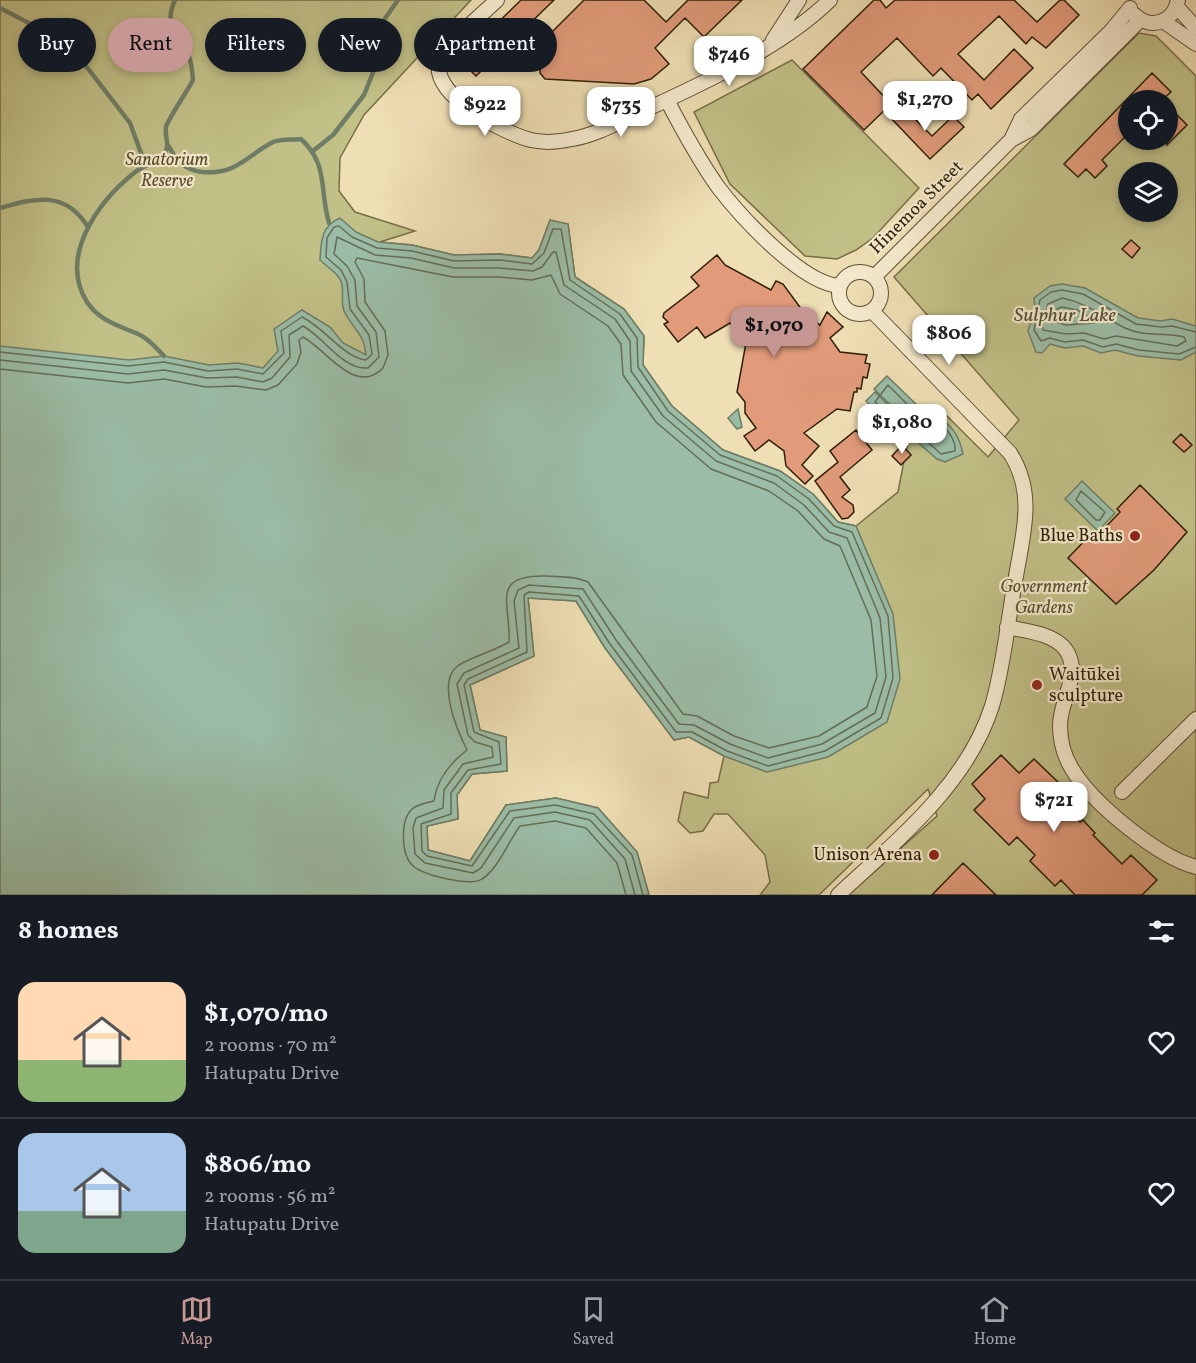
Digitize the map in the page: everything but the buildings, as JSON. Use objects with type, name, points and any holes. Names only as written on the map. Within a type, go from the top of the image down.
[{"type":"street","points":[[497,0],[441,57],[439,70],[443,82],[464,105],[506,130],[530,139],[563,141],[598,132],[716,76],[805,23],[830,0]]},
{"type":"street","points":[[772,42],[799,0]]},
{"type":"street","points":[[1129,4],[1140,20],[1151,23],[1163,21],[1177,4],[1196,28]]},
{"type":"street","name":"Hinemoa Street","points":[[1011,140],[1021,119],[1110,32],[1129,4]]},
{"type":"street","name":"Hinemoa Street","points":[[874,277],[1011,140],[1031,129],[1140,20]]},
{"type":"street","points":[[1163,21],[1196,44]]},
{"type":"street","points":[[667,100],[700,157],[729,199],[790,261],[828,285],[840,286]]},
{"type":"street","points":[[857,272],[874,277],[881,294],[872,311],[858,314],[846,309],[839,296],[840,286],[845,278],[857,272]]},
{"type":"street","points":[[838,895],[934,802],[971,750],[992,705],[1027,514],[1026,495],[1016,462],[1003,445],[872,311]]},
{"type":"street","points":[[1007,627],[1048,637],[1060,644],[1068,654],[1071,675],[1061,713],[1061,735],[1067,759],[1079,780],[1122,822],[1148,843],[1168,856],[1196,867]]},
{"type":"street","points":[[1122,792],[1196,719]]},
{"type":"green space","points":[[0,0],[471,0],[454,18],[414,18],[414,61],[364,115],[340,158],[339,191],[355,212],[415,231],[380,242],[412,245],[454,255],[500,254],[532,258],[539,250],[550,220],[568,224],[575,277],[624,309],[644,336],[643,365],[672,406],[723,450],[780,471],[813,494],[838,522],[856,526],[898,492],[911,425],[927,411],[941,410],[988,457],[1019,420],[894,277],[1139,33],[1156,36],[1196,76],[1196,895],[848,895],[937,816],[928,789],[819,895],[760,895],[770,882],[765,855],[728,814],[714,814],[703,831],[690,833],[678,821],[684,792],[708,798],[710,783],[718,782],[724,756],[689,737],[674,740],[605,648],[576,601],[528,598],[534,656],[470,685],[480,730],[506,737],[507,771],[472,774],[457,795],[458,819],[427,826],[428,850],[470,861],[506,805],[556,798],[598,808],[637,852],[649,895],[0,895]]},
{"type":"green space","points":[[792,60],[919,188],[873,238],[837,259],[805,256],[730,184],[694,112]]},
{"type":"water","points":[[340,218],[356,232],[378,242],[412,245],[454,255],[500,254],[532,258],[539,250],[550,220],[568,224],[575,277],[624,309],[644,336],[643,365],[672,406],[723,450],[780,471],[813,494],[838,522],[856,526],[893,614],[900,679],[887,722],[828,757],[767,772],[724,756],[689,737],[674,740],[605,648],[576,601],[528,598],[534,656],[470,685],[480,730],[506,737],[507,771],[472,774],[457,795],[458,819],[427,826],[428,850],[470,861],[506,805],[556,798],[598,808],[637,852],[649,895],[0,895],[0,346],[129,360],[164,356],[209,365],[238,363],[263,368],[278,351],[274,329],[302,310],[330,327],[343,343],[366,355],[361,337],[344,310],[341,281],[320,260],[323,235],[329,225]]},
{"type":"water","name":"Sulphur Lake","points":[[1062,284],[1085,288],[1138,318],[1161,321],[1172,319],[1196,326],[1196,352],[1181,360],[1138,356],[1115,350],[1101,353],[1083,346],[1065,348],[1050,344],[1042,353],[1036,352],[1028,331],[1035,309],[1034,298],[1050,286]]},
{"type":"water","points":[[887,376],[921,409],[908,422],[874,389]]},
{"type":"water","points":[[875,392],[907,424],[898,433],[866,401]]},
{"type":"water","points":[[738,409],[742,427],[737,429],[728,418]]},
{"type":"water","points":[[935,414],[954,431],[963,454],[945,462],[937,459],[913,438],[913,428],[924,415]]},
{"type":"water","points":[[1082,481],[1115,513],[1098,531],[1065,499]]},
{"type":"waterway","points":[[164,356],[143,337],[111,323],[92,309],[79,284],[77,266],[86,231],[108,198],[134,173],[158,160],[164,154],[167,147],[167,124],[193,80],[189,55],[171,23],[170,17],[175,0]]},
{"type":"waterway","points":[[313,151],[333,135],[364,95],[374,70],[374,34],[398,0]]},
{"type":"waterway","points":[[0,8],[46,32],[86,66],[130,123],[145,164]]},
{"type":"waterway","points":[[168,145],[185,167],[196,171],[214,172],[233,168],[273,142],[301,139],[316,158],[320,168],[329,223]]},
{"type":"waterway","points":[[0,208],[37,200],[59,202],[79,215],[88,227]]},
{"type":"place","name":"Blue Baths","points":[[1135,536]]},
{"type":"place","name":"Waitūkei sculpture","points":[[1037,685]]},
{"type":"place","name":"Unison Arena","points":[[934,855]]},
{"type":"park label","name":"Sanatorium Reserve","points":[[167,170]]},
{"type":"park label","name":"Government Gardens","points":[[1044,597]]}]
